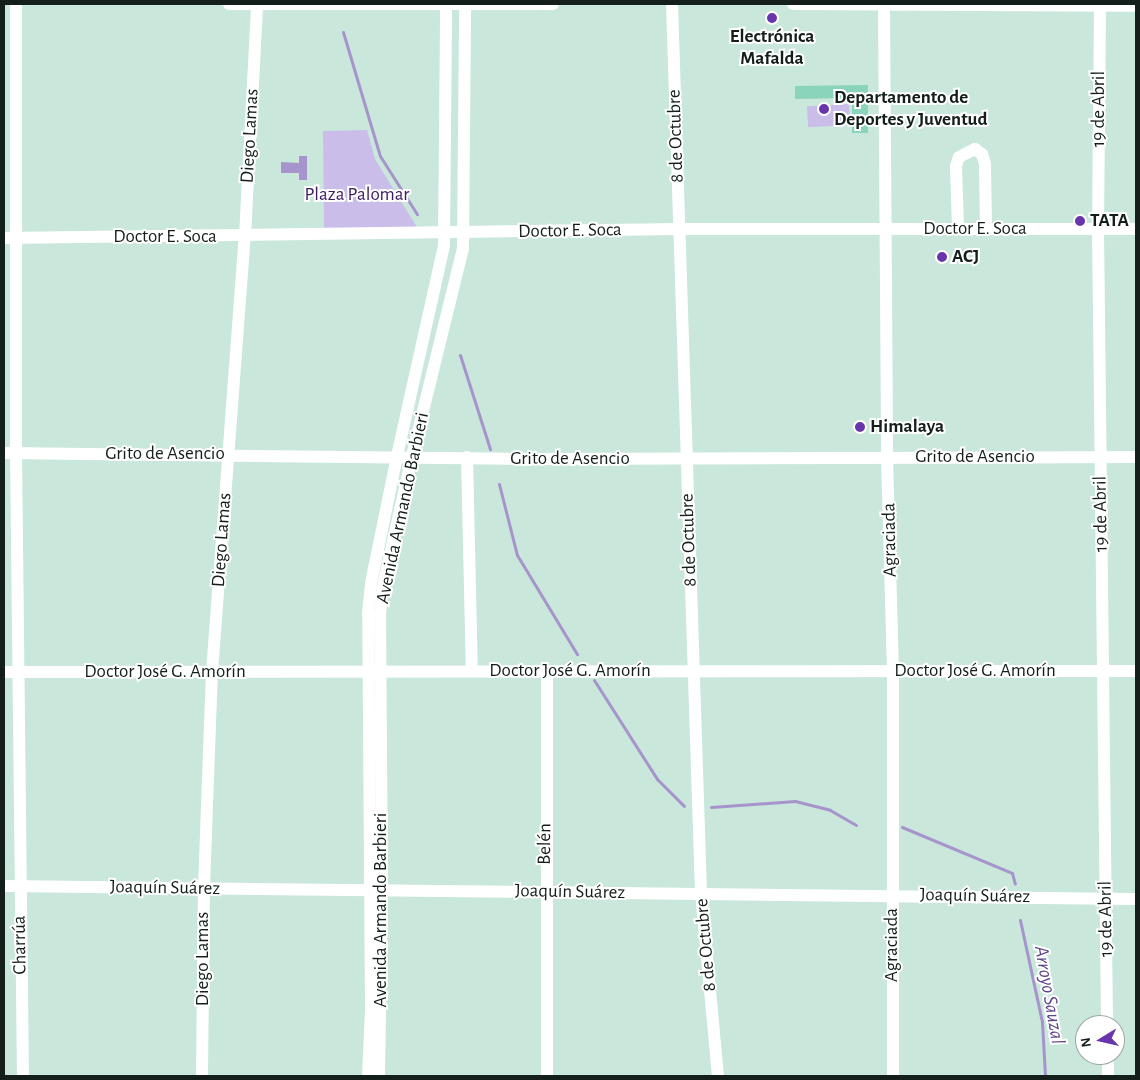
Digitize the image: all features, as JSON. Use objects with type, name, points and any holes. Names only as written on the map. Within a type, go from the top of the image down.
[{"type":"street","name":"Charrúa","points":[[16,4],[18,238],[10,453],[19,672],[19,887],[23,1076]]},
{"type":"street","points":[[229,4],[553,4]]},
{"type":"street","name":"Diego Lamas","points":[[202,1076],[204,888],[212,672],[245,236],[258,4]]},
{"type":"street","name":"Avenida Armando Barbieri","points":[[379,1076],[374,672],[371,584],[445,234],[446,4]]},
{"type":"street","name":"Avenida Armando Barbieri","points":[[374,672],[383,586],[465,234],[465,4]]},
{"type":"street","name":"8 de Octubre","points":[[672,4],[701,893],[718,1076]]},
{"type":"street","points":[[793,4],[1136,6]]},
{"type":"street","name":"Agraciada","points":[[884,4],[887,456],[893,671],[893,1076]]},
{"type":"street","name":"19 de Abril","points":[[1100,5],[1098,229],[1107,1015]]},
{"type":"street","points":[[958,229],[956,166],[960,157],[975,149],[982,154],[985,164],[986,229]]},
{"type":"street","name":"Doctor E. Soca","points":[[4,238],[465,234],[679,229],[1136,229]]},
{"type":"street","name":"Grito de Asencio","points":[[10,453],[686,459],[887,456],[1136,457]]},
{"type":"street","points":[[467,457],[472,672]]},
{"type":"street","name":"Doctor José G. Amorín","points":[[4,672],[1103,670],[1136,672]]},
{"type":"street","name":"Belén","points":[[547,672],[544,891],[547,1076]]},
{"type":"street","name":"Joaquín Suárez","points":[[4,886],[1136,898]]},
{"type":"street","name":"Avenida Armando Barbieri","points":[[368,1076],[371,1042],[376,890]]},
{"type":"green space","points":[[849,104],[850,125],[808,127],[807,106]]},
{"type":"green space","name":"Plaza Palomar","points":[[367,130],[375,159],[418,229],[324,230],[323,131]]},
{"type":"shaded area","points":[[299,156],[307,156],[307,180],[299,180],[299,173],[281,173],[281,162],[299,163]]},
{"type":"building","points":[[868,85],[868,133],[852,133],[852,102],[847,98],[795,99],[795,86]]},
{"type":"waterway","points":[[343,32],[380,156],[417,214]]},
{"type":"waterway","points":[[460,355],[490,449]]},
{"type":"waterway","points":[[499,484],[517,555],[577,654]]},
{"type":"waterway","points":[[594,680],[657,779],[684,806]]},
{"type":"waterway","points":[[711,807],[795,801],[830,810],[856,825]]},
{"type":"waterway","points":[[902,827],[1012,873],[1015,884]]},
{"type":"waterway","name":"Arroyo Sauzal","points":[[1020,920],[1042,1022],[1045,1076]]},
{"type":"place","name":"Electrónica Mafalda","points":[[772,18]]},
{"type":"place","name":"Departamento de Deportes y Juventud","points":[[824,109]]},
{"type":"place","name":"TATA","points":[[1080,221]]},
{"type":"place","name":"ACJ","points":[[942,257]]},
{"type":"place","name":"Himalaya","points":[[860,427]]}]
